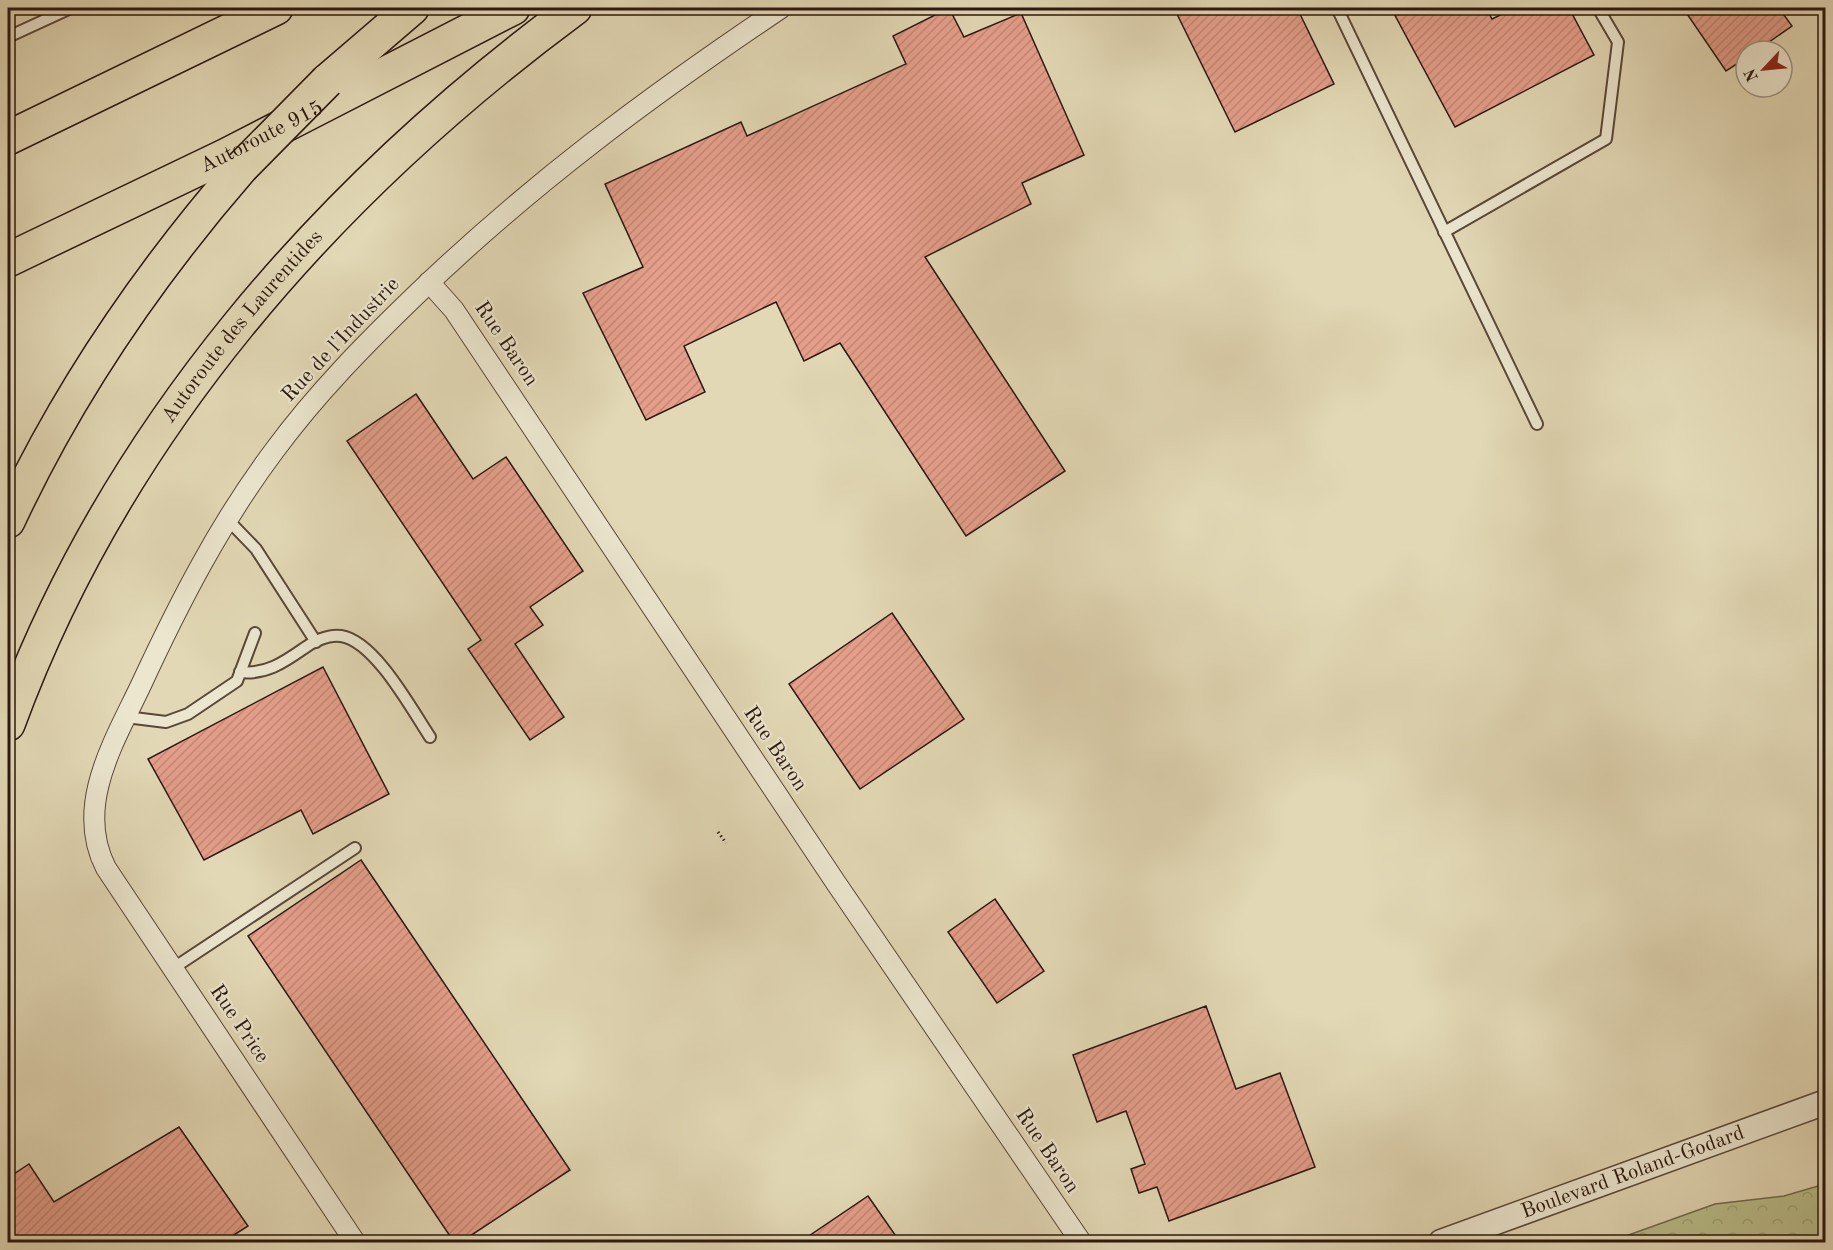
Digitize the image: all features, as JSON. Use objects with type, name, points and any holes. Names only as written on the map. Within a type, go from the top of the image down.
[{"type":"highway","points":[[8,138],[276,8]]},
{"type":"highway","points":[[8,521],[59,422],[124,317],[175,247],[242,167],[327,81],[412,8]]},
{"type":"highway","name":"Autoroute 915","points":[[8,261],[225,156],[513,8]]},
{"type":"highway","name":"Autoroute des Laurentides","points":[[8,724],[47,630],[100,525],[161,427],[231,332],[308,243],[392,160],[518,52],[575,8]]},
{"type":"street","name":"Rue de l'Industrie","points":[[92,829],[99,782],[126,717],[186,592],[228,520],[274,451],[307,410],[377,333],[484,230],[566,161],[691,69],[782,8]]},
{"type":"street","name":"Rue Baron","points":[[429,282],[454,310],[836,883],[1081,1242]]},
{"type":"street","name":"Rue Price","points":[[92,829],[97,848],[109,874],[356,1242]]},
{"type":"street","name":"Boulevard Roland-Godard","points":[[1441,1242],[1826,1102]]},
{"type":"lane","points":[[8,37],[71,8]]},
{"type":"lane","points":[[1337,8],[1537,424]]},
{"type":"lane","points":[[1444,232],[1606,139],[1618,42],[1598,8]]},
{"type":"lane","points":[[228,520],[256,549],[316,642]]},
{"type":"lane","points":[[126,717],[156,722],[179,720],[237,681],[255,633]]},
{"type":"lane","points":[[240,672],[264,671],[283,663],[316,642],[342,636],[376,658],[430,737]]},
{"type":"lane","points":[[172,969],[355,848]]},
{"type":"path","points":[[718,832],[726,843]]},
{"type":"green space","points":[[1825,1184],[1825,1242],[1609,1242],[1715,1204],[1784,1196]]},
{"type":"building","points":[[949,8],[964,37],[1021,13],[1084,155],[1022,183],[1031,204],[925,257],[1065,471],[966,536],[840,343],[804,361],[776,302],[684,346],[705,392],[646,420],[583,293],[643,267],[605,184],[741,122],[747,136],[906,64],[893,36]]},
{"type":"building","points":[[1174,8],[1297,8],[1334,84],[1235,132]]},
{"type":"building","points":[[1391,8],[1486,8],[1492,19],[1515,8],[1569,8],[1594,55],[1455,127]]},
{"type":"building","points":[[1683,8],[1779,8],[1792,26],[1773,39],[1734,39],[1734,66],[1726,71]]},
{"type":"building","points":[[416,394],[473,479],[506,457],[583,571],[530,607],[543,625],[515,644],[564,717],[530,740],[468,649],[481,640],[347,441]]},
{"type":"building","points":[[892,613],[964,719],[860,789],[789,684]]},
{"type":"building","points":[[323,667],[389,794],[313,834],[301,810],[204,860],[148,759]]},
{"type":"building","points":[[361,860],[570,1170],[461,1242],[454,1242],[248,936]]},
{"type":"building","points":[[995,899],[1044,971],[997,1003],[948,932]]},
{"type":"building","points":[[1206,1006],[1236,1089],[1280,1073],[1315,1167],[1169,1221],[1157,1187],[1139,1193],[1131,1169],[1145,1164],[1126,1111],[1097,1122],[1073,1055]]},
{"type":"building","points":[[179,1127],[248,1226],[223,1242],[8,1242],[8,1178],[29,1164],[54,1202]]},
{"type":"building","points":[[868,1196],[900,1242],[800,1242]]}]
